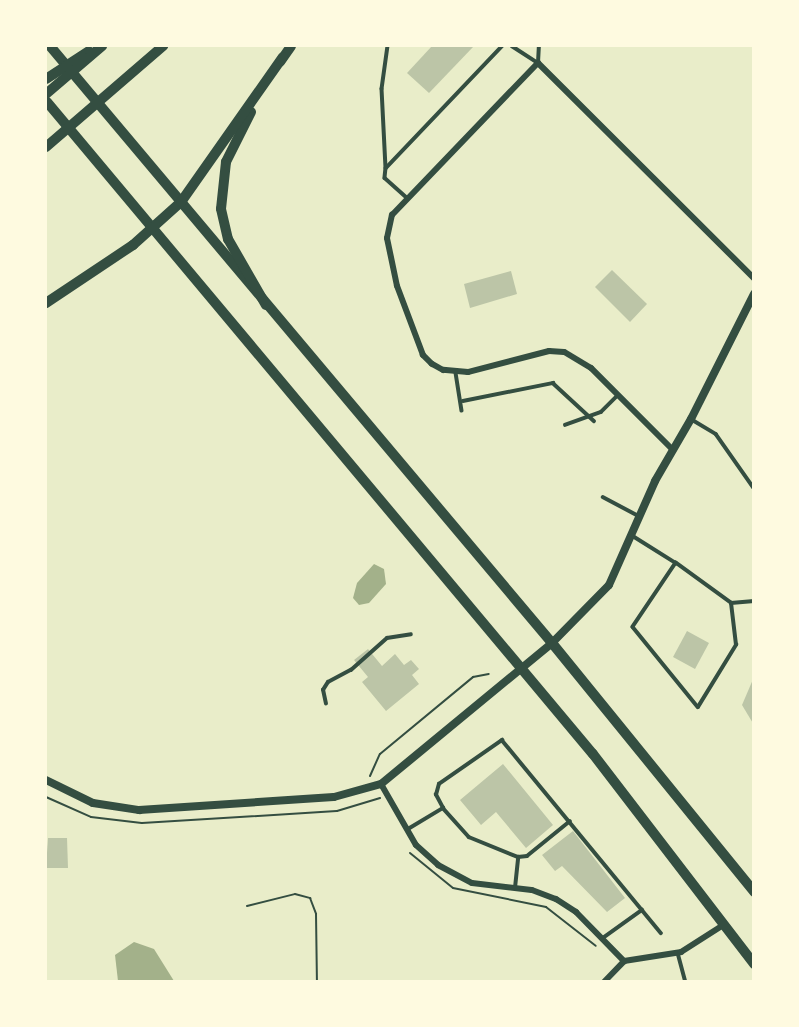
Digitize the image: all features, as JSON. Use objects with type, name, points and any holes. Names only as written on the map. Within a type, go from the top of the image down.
[{"type":"highway","points":[[50,46],[552,643],[754,892]]},
{"type":"highway","points":[[46,79],[100,46]]},
{"type":"highway","points":[[100,46],[46,98],[152,231],[521,668],[754,964]]},
{"type":"highway","points":[[46,147],[163,46]]},
{"type":"highway","points":[[46,303],[152,231],[181,202],[291,46]]},
{"type":"highway","points":[[266,305],[228,239],[221,194],[232,147],[283,57]]},
{"type":"street","points":[[673,450],[585,363],[564,352],[549,351],[456,373],[423,355],[397,286],[388,226],[407,198],[538,63],[754,278]]},
{"type":"street","points":[[46,780],[93,803],[139,810],[334,797],[378,785],[552,643],[609,585],[633,536],[638,516],[754,294]]},
{"type":"street","points":[[378,785],[406,830],[429,859],[446,871],[483,886],[515,888],[556,899],[603,938],[624,961]]},
{"type":"street","points":[[604,982],[624,961],[678,953],[725,924]]},
{"type":"lane","points":[[388,46],[382,89],[385,178],[407,198]]},
{"type":"lane","points":[[386,168],[502,46]]},
{"type":"lane","points":[[512,46],[538,63],[539,46]]},
{"type":"lane","points":[[456,373],[455,384],[463,401],[462,411]]},
{"type":"lane","points":[[463,401],[554,383],[594,421]]},
{"type":"lane","points":[[565,425],[601,412],[618,395]]},
{"type":"lane","points":[[691,419],[716,434],[754,488]]},
{"type":"lane","points":[[603,497],[638,516]]},
{"type":"lane","points":[[633,536],[731,603],[754,601]]},
{"type":"lane","points":[[676,563],[633,627],[698,707],[736,645],[731,603]]},
{"type":"lane","points":[[326,704],[323,690],[328,682],[351,670],[387,638],[411,634]]},
{"type":"lane","points":[[570,821],[527,856],[518,857],[469,837],[443,808],[436,795],[439,784],[502,740],[570,821],[661,933]]},
{"type":"lane","points":[[406,830],[443,808]]},
{"type":"lane","points":[[515,888],[518,857]]},
{"type":"lane","points":[[603,938],[642,910]]},
{"type":"lane","points":[[678,953],[686,982]]},
{"type":"path","points":[[379,798],[378,785],[369,774],[380,754],[474,677],[489,674]]},
{"type":"path","points":[[247,906],[295,894],[313,901],[317,982]]},
{"type":"shaded area","points":[[374,564],[384,569],[386,584],[369,603],[359,605],[353,598],[357,583]]},
{"type":"shaded area","points":[[134,942],[154,949],[174,981],[118,981],[115,955]]},
{"type":"building","points":[[432,46],[474,46],[429,93],[407,73]]},
{"type":"building","points":[[612,270],[647,304],[630,322],[595,287]]},
{"type":"building","points":[[511,271],[517,294],[470,308],[464,284]]},
{"type":"building","points":[[687,631],[709,643],[695,669],[673,657]]},
{"type":"building","points":[[368,649],[382,666],[395,654],[404,665],[411,660],[419,669],[412,675],[419,684],[386,711],[362,682],[368,677],[354,660]]},
{"type":"building","points":[[754,677],[754,725],[742,705]]},
{"type":"building","points":[[503,764],[553,825],[526,848],[496,812],[481,825],[460,800]]},
{"type":"building","points":[[573,831],[625,898],[607,912],[562,866],[555,871],[542,855]]},
{"type":"building","points":[[48,838],[67,838],[68,868],[46,868]]}]
